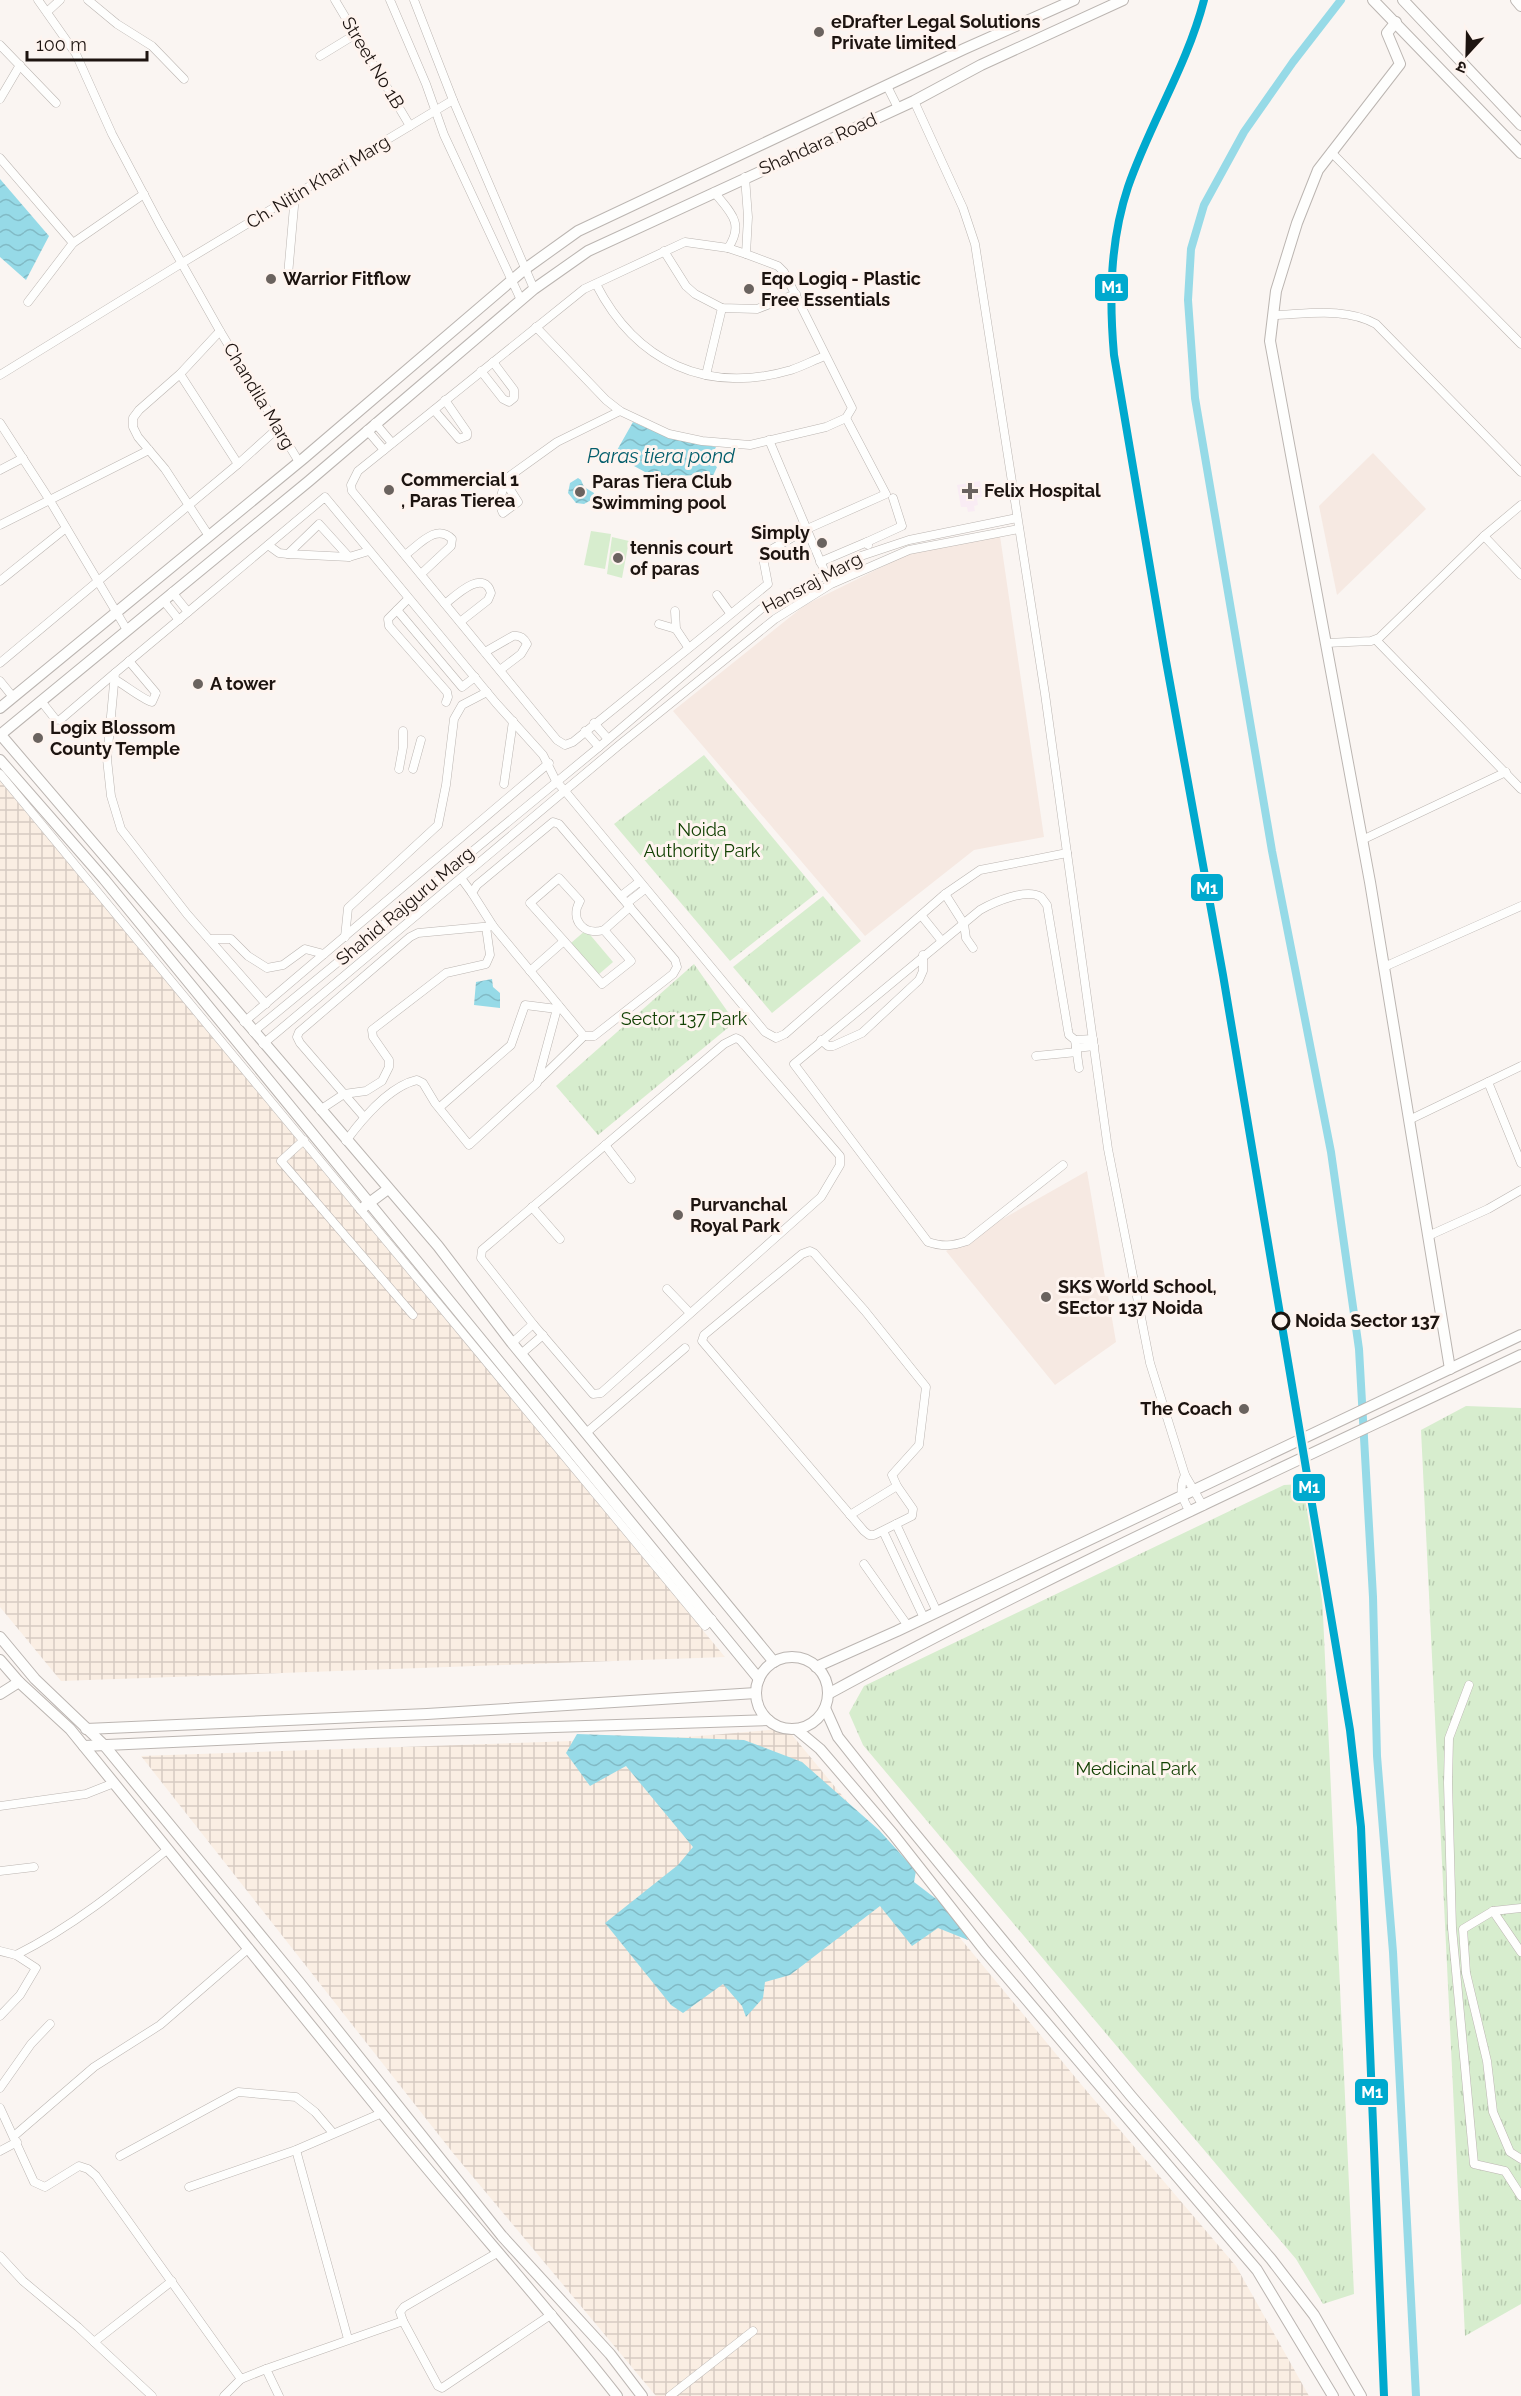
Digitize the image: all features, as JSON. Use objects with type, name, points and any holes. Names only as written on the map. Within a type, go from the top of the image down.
[{"type":"street","name":"Chandila Marg","points":[[38,0],[83,66],[112,134],[144,194],[220,331],[299,462]]},
{"type":"street","points":[[47,12],[60,0]]},
{"type":"street","points":[[88,0],[117,24],[152,46],[184,79]]},
{"type":"street","name":"Street No 1B","points":[[335,0],[410,126]]},
{"type":"street","points":[[390,0],[436,110],[444,135],[521,300]]},
{"type":"street","points":[[414,0],[453,100],[534,289]]},
{"type":"street","name":"Shahdara Road","points":[[0,708],[299,462],[525,269],[578,231],[1074,0]]},
{"type":"street","name":"Shahdara Road","points":[[0,735],[534,289],[588,251],[914,101],[981,65],[1123,0]]},
{"type":"street","points":[[1373,0],[1521,153]]},
{"type":"street","points":[[1404,0],[1521,125]]},
{"type":"street","points":[[1516,0],[1521,6]]},
{"type":"street","points":[[1393,20],[1387,33],[1401,64],[1318,170],[1297,222],[1276,291],[1270,341],[1362,840],[1450,1369]]},
{"type":"street","points":[[320,56],[356,34]]},
{"type":"street","points":[[0,45],[56,103]]},
{"type":"street","points":[[0,99],[20,65]]},
{"type":"street","points":[[887,86],[898,108]]},
{"type":"street","points":[[1479,109],[1495,97]]},
{"type":"street","name":"Ch. Nitin Khari Marg","points":[[0,375],[453,100]]},
{"type":"street","points":[[914,101],[963,208],[975,244],[1019,529],[1108,1149],[1150,1363],[1185,1475],[1203,1506]]},
{"type":"street","points":[[1331,152],[1521,344]]},
{"type":"street","points":[[0,158],[73,243]]},
{"type":"street","points":[[745,177],[748,217],[746,254]]},
{"type":"street","points":[[714,192],[736,223],[736,231],[728,248]]},
{"type":"street","points":[[28,302],[73,243],[144,194]]},
{"type":"street","points":[[288,275],[295,195]]},
{"type":"street","points":[[536,327],[581,376],[620,411],[669,434],[743,446],[818,429],[846,418],[852,408],[782,268],[728,248],[689,241],[576,295],[536,327],[493,362],[445,400],[358,471],[351,485],[352,491],[561,744],[569,744],[769,583],[763,558],[767,552],[807,529],[886,494],[846,418]]},
{"type":"street","points":[[664,251],[686,286],[695,294],[722,308],[757,309],[796,294]]},
{"type":"street","points":[[596,284],[615,315],[640,344],[681,369],[733,378],[768,375],[795,368],[825,356]]},
{"type":"street","points":[[706,375],[722,308]]},
{"type":"street","points":[[1273,315],[1339,314],[1365,317],[1376,324],[1521,472]]},
{"type":"street","points":[[209,536],[165,469],[133,427],[133,418],[180,374],[220,331]]},
{"type":"street","points":[[481,371],[502,399],[509,402],[514,398],[514,390],[493,362]]},
{"type":"street","points":[[180,374],[238,464]]},
{"type":"street","points":[[434,410],[459,439],[467,436],[467,432],[445,400]]},
{"type":"street","points":[[506,483],[507,478],[557,442],[620,411]]},
{"type":"street","points":[[0,423],[49,499],[127,630]]},
{"type":"street","points":[[371,426],[392,443]]},
{"type":"street","points":[[371,426],[384,450]]},
{"type":"street","points":[[0,663],[278,428]]},
{"type":"street","points":[[769,440],[831,584]]},
{"type":"street","points":[[0,525],[149,450]]},
{"type":"street","points":[[0,470],[23,458]]},
{"type":"street","points":[[41,701],[58,720],[114,676],[324,497],[549,763],[556,781],[639,882],[765,1032],[776,1038],[785,1034],[945,894],[980,870],[1066,853]]},
{"type":"street","points":[[820,562],[903,525],[893,498]]},
{"type":"street","points":[[1326,643],[1376,640],[1484,536],[1521,505]]},
{"type":"street","name":"Hansraj Marg","points":[[556,781],[761,609],[871,552],[909,540],[1017,518]]},
{"type":"street","points":[[288,554],[319,524],[349,557]]},
{"type":"street","points":[[0,581],[66,528]]},
{"type":"street","name":"Hansraj Marg","points":[[565,791],[775,619],[831,584],[909,550],[1019,529]]},
{"type":"street","points":[[405,555],[436,532],[445,533],[452,539],[451,546],[421,574]]},
{"type":"street","points":[[1484,536],[1521,575]]},
{"type":"street","points":[[867,542],[871,552]]},
{"type":"street","points":[[268,545],[279,553],[288,554],[349,557],[369,551]]},
{"type":"street","points":[[445,604],[473,583],[482,582],[487,586],[491,593],[488,600],[460,622]]},
{"type":"street","points":[[172,592],[188,612]]},
{"type":"street","points":[[717,595],[730,614]]},
{"type":"street","points":[[408,598],[388,619],[389,626],[447,693],[446,702]]},
{"type":"street","points":[[163,600],[179,620]]},
{"type":"street","points":[[397,610],[462,687],[475,677]]},
{"type":"street","points":[[675,611],[676,629],[688,647]]},
{"type":"street","points":[[659,624],[676,629]]},
{"type":"street","points":[[485,652],[513,636],[517,635],[525,640],[527,644],[525,650],[500,670]]},
{"type":"street","points":[[1376,640],[1521,789]]},
{"type":"street","points":[[114,676],[147,701],[152,702],[156,693],[129,661]]},
{"type":"street","points":[[114,676],[107,759],[111,796],[121,829],[209,939],[266,1004]]},
{"type":"street","points":[[0,681],[13,697]]},
{"type":"street","points":[[345,937],[348,908],[438,825],[446,785],[454,719],[462,705],[487,692]]},
{"type":"street","points":[[504,784],[513,721]]},
{"type":"street","points":[[594,723],[608,739]]},
{"type":"street","points":[[399,769],[403,731]]},
{"type":"street","points":[[585,731],[599,747]]},
{"type":"street","points":[[0,735],[438,1246],[512,1343],[774,1662]]},
{"type":"street","points":[[413,769],[421,740]]},
{"type":"street","points":[[0,760],[104,879],[366,1206],[759,1678]]},
{"type":"street","points":[[244,1022],[549,763]]},
{"type":"street","points":[[1362,840],[1506,772]]},
{"type":"street","points":[[0,774],[304,1140],[366,1206]]},
{"type":"street","name":"Shahid Rajguru Marg","points":[[253,1032],[556,781]]},
{"type":"street","name":"Shahid Rajguru Marg","points":[[263,1044],[565,791]]},
{"type":"street","points":[[346,1141],[364,1117],[406,1083],[417,1080],[423,1083],[469,1145],[584,1036],[594,1036],[673,974],[677,967],[675,960],[559,824],[553,822],[477,885],[472,893]]},
{"type":"street","points":[[461,878],[472,893],[490,927],[584,1036]]},
{"type":"street","points":[[604,930],[631,960],[602,984],[530,903],[559,878],[580,901],[575,918],[579,924],[591,931],[604,930],[639,882]]},
{"type":"street","points":[[626,902],[645,889]]},
{"type":"street","points":[[945,894],[964,924],[966,938],[974,948]]},
{"type":"street","points":[[1063,1165],[967,1241],[947,1246],[928,1242],[795,1063],[980,910],[998,900],[1031,894],[1041,897],[1047,905],[1069,1035],[1076,1047],[1079,1068]]},
{"type":"street","points":[[1384,967],[1521,906]]},
{"type":"street","points":[[921,915],[941,940]]},
{"type":"street","points":[[364,1117],[300,1043],[297,1037],[302,1028],[410,937],[418,933],[490,927]]},
{"type":"street","points":[[320,1110],[344,1094],[366,1091],[378,1085],[389,1067],[389,1060],[371,1034],[375,1026],[446,973],[486,964],[490,955],[490,927]]},
{"type":"street","points":[[209,939],[231,939],[248,956],[267,968],[283,965],[305,949],[324,954]]},
{"type":"street","points":[[530,971],[564,941]]},
{"type":"street","points":[[820,1040],[828,1046],[833,1046],[862,1033],[919,980],[923,971],[923,955]]},
{"type":"street","points":[[440,1107],[511,1045],[525,1005],[557,1007]]},
{"type":"street","points":[[537,1083],[557,1007]]},
{"type":"street","points":[[736,1038],[840,1156],[840,1165],[821,1197],[601,1393],[596,1394],[590,1392],[533,1324],[481,1254],[484,1248],[532,1208],[724,1044],[736,1038]]},
{"type":"street","points":[[1036,1056],[1093,1042]]},
{"type":"street","points":[[1409,1120],[1521,1066]]},
{"type":"street","points":[[1488,1082],[1521,1163]]},
{"type":"street","points":[[304,1140],[281,1161],[413,1315]]},
{"type":"street","points":[[604,1145],[631,1179]]},
{"type":"street","points":[[366,1206],[388,1189]]},
{"type":"street","points":[[1428,1236],[1488,1209],[1521,1190]]},
{"type":"street","points":[[532,1208],[560,1239]]},
{"type":"street","points":[[810,1251],[814,1253],[866,1311],[926,1388],[921,1440],[916,1449],[892,1475],[897,1486],[908,1499],[914,1512],[912,1516],[883,1531],[869,1535],[702,1341],[701,1338],[802,1254],[810,1251]]},
{"type":"street","points":[[667,1289],[690,1313]]},
{"type":"street","points":[[512,1343],[533,1324]]},
{"type":"street","points":[[521,1354],[543,1335]]},
{"type":"street","points":[[816,1667],[908,1626],[1521,1335]]},
{"type":"street","points":[[586,1433],[685,1348]]},
{"type":"street","points":[[828,1694],[918,1645],[1190,1512],[1521,1355]]},
{"type":"street","points":[[1185,1475],[1181,1484],[1181,1496],[1190,1512]]},
{"type":"street","points":[[850,1515],[897,1486]]},
{"type":"street","points":[[897,1524],[937,1612]]},
{"type":"street","points":[[883,1531],[924,1618]]},
{"type":"street","points":[[864,1564],[908,1626]]},
{"type":"street","points":[[0,1637],[35,1678],[104,1745],[299,1982],[502,2236],[610,2354],[642,2396]]},
{"type":"street","points":[[796,1658],[816,1667],[825,1679],[828,1694],[825,1708],[810,1725],[796,1729],[781,1728],[768,1720],[759,1708],[756,1693],[759,1678],[774,1662],[796,1658]]},
{"type":"street","points":[[0,1660],[19,1682],[70,1729],[381,2113],[493,2249],[552,2314],[617,2396]]},
{"type":"street","points":[[0,1694],[19,1682]]},
{"type":"street","points":[[1469,1685],[1449,1738],[1448,1813],[1452,1928],[1474,2164],[1504,2171],[1521,2196]]},
{"type":"street","points":[[70,1729],[427,1714],[756,1693]]},
{"type":"street","points":[[825,1708],[838,1737],[913,1832],[1131,2096],[1270,2259],[1314,2315],[1360,2396]]},
{"type":"street","points":[[84,1746],[372,1733],[768,1720]]},
{"type":"street","points":[[796,1729],[820,1749],[893,1834],[985,1951],[1257,2270],[1333,2396]]},
{"type":"street","points":[[0,1806],[86,1794],[114,1783]]},
{"type":"street","points":[[16,1955],[36,1945],[102,1902],[168,1849]]},
{"type":"street","points":[[0,1871],[34,1866]]},
{"type":"street","points":[[1521,1908],[1493,1911],[1463,1929],[1466,1973],[1487,2061],[1493,2112],[1510,2152],[1521,2159]]},
{"type":"street","points":[[1493,1911],[1521,1952]]},
{"type":"street","points":[[0,2151],[94,2067],[160,2025],[249,1948]]},
{"type":"street","points":[[0,1951],[16,1955],[36,1968],[20,1995],[0,2016]]},
{"type":"street","points":[[0,2088],[31,2044],[50,2024]]},
{"type":"street","points":[[120,2156],[238,2092],[296,2097],[315,2112],[333,2133]]},
{"type":"street","points":[[0,2108],[34,2182],[41,2187],[48,2186],[79,2166],[96,2175],[241,2379]]},
{"type":"street","points":[[189,2187],[296,2150],[381,2113]]},
{"type":"street","points":[[296,2150],[348,2340]]},
{"type":"street","points":[[502,2236],[493,2249],[404,2307],[399,2313],[438,2386],[442,2388],[552,2314]]},
{"type":"street","points":[[0,2256],[23,2281],[152,2396]]},
{"type":"street","points":[[94,2343],[172,2281]]},
{"type":"street","points":[[224,2396],[241,2379],[403,2321]]},
{"type":"street","points":[[670,2396],[753,2331]]},
{"type":"street","points":[[266,2369],[279,2396]]},
{"type":"shaded area","points":[[1373,453],[1426,509],[1337,595],[1319,506]]},
{"type":"shaded area","name":"Felix Hospital","points":[[980,481],[982,497],[977,498],[978,505],[974,506],[975,511],[968,512],[967,507],[961,507],[957,485]]},
{"type":"shaded area","points":[[1000,536],[1044,837],[974,850],[865,936],[673,711],[805,605],[916,550]]},
{"type":"shaded area","points":[[0,781],[725,1657],[61,1681],[0,1607]]},
{"type":"shaded area","name":"SKS World School, SEctor 137 Noida","points":[[1087,1171],[1116,1342],[1055,1385],[946,1251]]},
{"type":"shaded area","points":[[783,1724],[1085,2089],[1236,2266],[1309,2396],[656,2396],[453,2153],[141,1756],[687,1737],[769,1730]]},
{"type":"green space","points":[[591,531],[611,534],[605,569],[584,565]]},
{"type":"green space","name":"tennis court of paras","points":[[612,537],[629,541],[622,578],[607,574]]},
{"type":"green space","name":"Noida Authority Park","points":[[704,755],[818,892],[730,961],[614,824]]},
{"type":"green space","points":[[823,896],[861,941],[772,1013],[733,967]]},
{"type":"green space","points":[[586,930],[613,962],[598,975],[571,943]]},
{"type":"green space","name":"Sector 137 Park","points":[[694,964],[735,1022],[598,1135],[556,1086]]},
{"type":"green space","points":[[1466,1406],[1521,1408],[1521,2304],[1465,2336],[1421,1430]]},
{"type":"green space","name":"Medicinal Park","points":[[1317,1483],[1354,2294],[1323,2304],[1296,2259],[863,1745],[849,1713],[864,1686],[1284,1485]]},
{"type":"water","points":[[0,179],[49,236],[26,280],[0,257]]},
{"type":"water","name":"Paras tiera pond","points":[[633,422],[665,436],[716,447],[711,457],[719,460],[711,462],[717,467],[712,478],[693,475],[656,478],[634,466],[631,461],[620,461],[616,457],[616,452]]},
{"type":"water","name":"Paras Tiera Club Swimming pool","points":[[578,478],[584,487],[594,493],[593,499],[584,504],[576,503],[568,493],[570,483]]},
{"type":"water","points":[[492,979],[493,987],[500,993],[500,1008],[474,1005],[476,982]]},
{"type":"water","points":[[577,1734],[744,1740],[802,1762],[879,1830],[916,1871],[914,1882],[956,1914],[968,1940],[938,1928],[912,1946],[880,1906],[790,1975],[765,1982],[763,1998],[746,2017],[742,2006],[723,1984],[683,2013],[671,2005],[605,1923],[678,1865],[693,1847],[626,1766],[590,1786],[566,1753]]},
{"type":"waterway","points":[[1341,0],[1293,62],[1244,132],[1204,205],[1191,249],[1188,300],[1195,398],[1272,851],[1331,1152],[1359,1349],[1373,1597],[1377,1756],[1393,1952],[1416,2396]]},
{"type":"transit line","name":"M1","points":[[1204,0],[1188,48],[1137,163],[1122,207],[1112,270],[1114,355],[1223,975],[1350,1730],[1361,1827],[1384,2396]]},
{"type":"place","name":"eDrafter Legal Solutions Private limited","points":[[819,32]]},
{"type":"place","name":"Warrior Fitflow","points":[[271,279]]},
{"type":"place","name":"Eqo Logiq - Plastic Free Essentials","points":[[749,289]]},
{"type":"place","name":"Commercial 1 , Paras Tierea","points":[[389,490]]},
{"type":"place","name":"Felix Hospital","points":[[970,491]]},
{"type":"place","name":"Paras Tiera Club Swimming pool","points":[[580,492]]},
{"type":"place","name":"Simply South","points":[[822,543]]},
{"type":"place","name":"tennis court of paras","points":[[618,558]]},
{"type":"place","name":"A tower","points":[[198,684]]},
{"type":"place","name":"Logix Blossom County Temple","points":[[38,738]]},
{"type":"place","name":"Purvanchal Royal Park","points":[[678,1215]]},
{"type":"place","name":"SKS World School, SEctor 137 Noida","points":[[1046,1297]]},
{"type":"place","name":"Noida Sector 137","points":[[1281,1321]]},
{"type":"place","name":"The Coach","points":[[1244,1409]]}]
